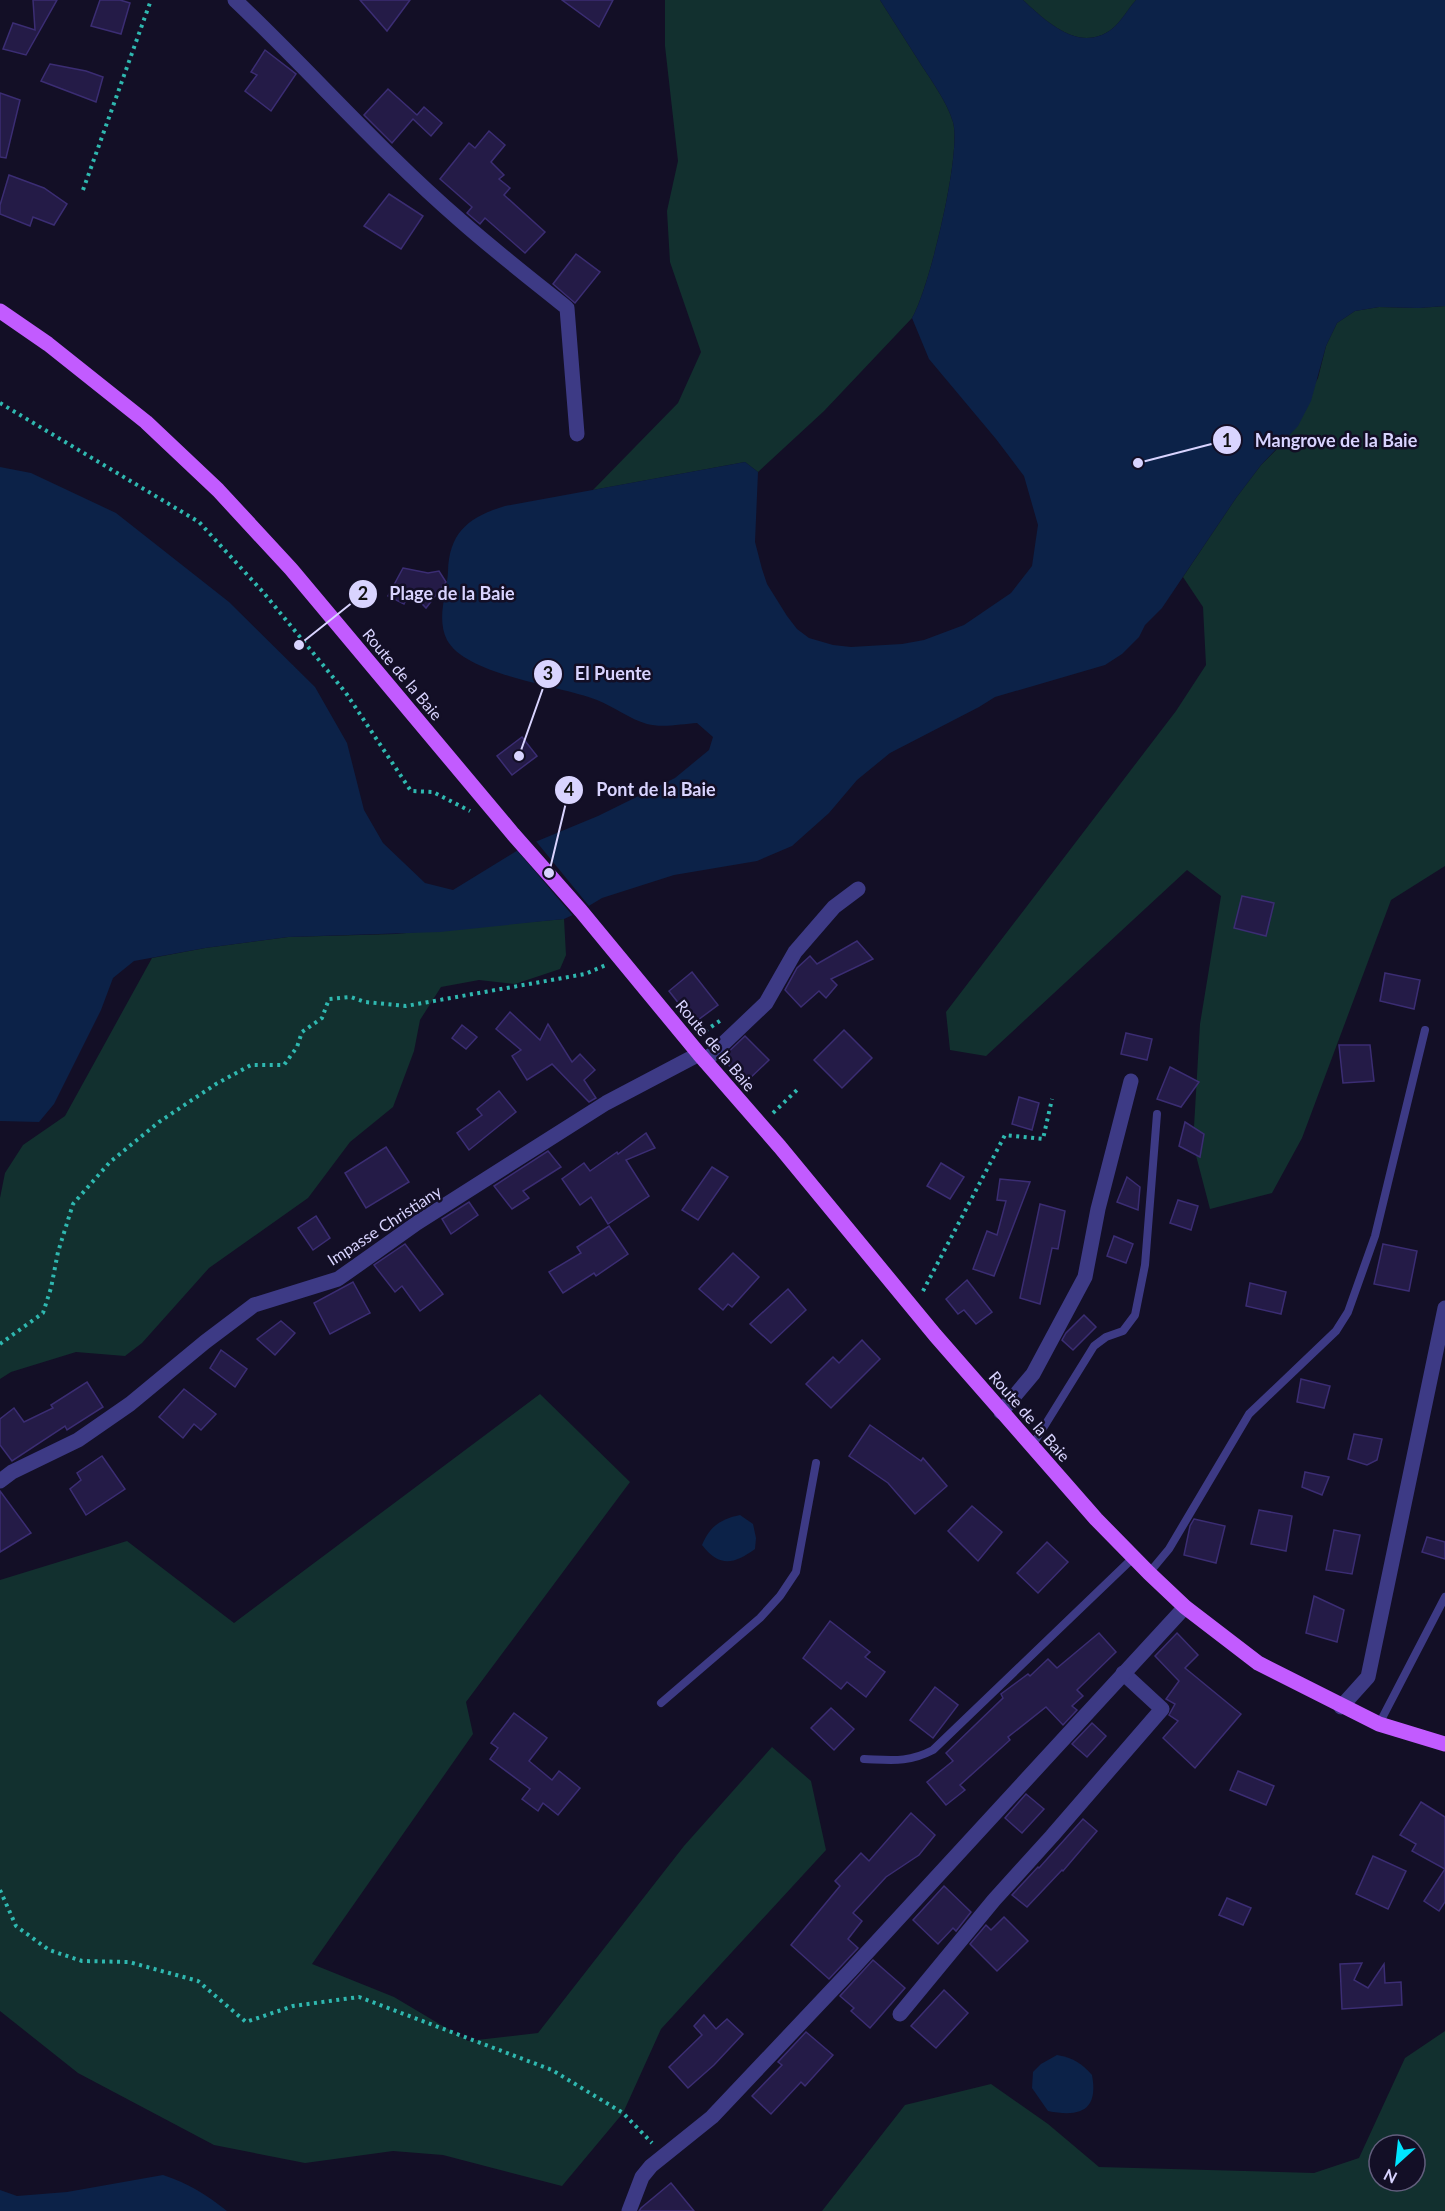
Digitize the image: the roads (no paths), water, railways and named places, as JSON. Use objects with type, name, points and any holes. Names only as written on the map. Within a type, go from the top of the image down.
[{"type":"main road","name":"Route de la Baie","points":[[0,310],[48,344],[146,422],[218,490],[298,577],[1001,1412],[1096,1519],[1149,1573],[1185,1607],[1258,1663],[1341,1707],[1379,1724],[1445,1744]]},
{"type":"street","points":[[235,0],[291,54],[337,104],[460,221],[567,308],[578,435]]},
{"type":"street","name":"Impasse Christiany","points":[[0,1481],[12,1472],[78,1440],[130,1404],[205,1341],[254,1305],[338,1279],[417,1223],[606,1103],[702,1057],[766,1003],[795,952],[834,907],[858,889]]},
{"type":"street","points":[[1001,1412],[1034,1374],[1085,1277],[1098,1209],[1131,1081]]},
{"type":"street","points":[[1341,1707],[1368,1677],[1445,1308]]},
{"type":"street","points":[[629,2211],[642,2177],[663,2155],[720,2108],[859,1962],[1185,1607]]},
{"type":"street","points":[[900,2014],[994,1900],[1162,1710],[1124,1673]]},
{"type":"lane","points":[[1149,1573],[1168,1549],[1249,1414],[1336,1331],[1348,1312],[1375,1236],[1425,1030]]},
{"type":"lane","points":[[1032,1446],[1094,1346],[1106,1337],[1123,1331],[1135,1315],[1146,1264],[1157,1114]]},
{"type":"lane","points":[[660,1703],[760,1618],[780,1596],[796,1572],[816,1463]]},
{"type":"lane","points":[[864,1759],[904,1761],[918,1758],[933,1750],[1134,1557]]},
{"type":"lane","points":[[1379,1724],[1445,1597]]},
{"type":"water","points":[[880,0],[1023,0],[1064,32],[1087,38],[1100,36],[1112,29],[1136,0],[1445,0],[1445,306],[1379,307],[1355,311],[1337,323],[1326,346],[1311,401],[1298,426],[1261,465],[1162,608],[1122,654],[1105,665],[995,697],[890,753],[857,780],[829,813],[792,846],[757,861],[674,875],[602,898],[564,919],[440,932],[288,937],[205,948],[134,961],[113,978],[101,1010],[54,1104],[39,1122],[0,1121],[0,467],[31,473],[116,513],[229,602],[315,687],[347,743],[364,810],[383,843],[425,883],[453,890],[523,847],[598,816],[675,778],[709,750],[713,737],[697,723],[665,726],[647,724],[597,700],[493,671],[458,652],[447,640],[442,623],[449,558],[457,536],[471,521],[481,515],[505,506],[745,462],[758,472],[755,542],[767,584],[797,629],[809,638],[833,645],[851,647],[902,644],[924,640],[964,625],[1011,593],[1032,566],[1038,525],[1024,476],[929,359],[912,318],[927,280],[942,221],[953,162],[955,138],[953,122],[939,93]]},
{"type":"water","points":[[740,1515],[753,1524],[756,1538],[755,1549],[734,1560],[727,1561],[715,1557],[702,1545],[705,1538],[717,1524]]},
{"type":"water","points":[[1057,2055],[1077,2062],[1092,2075],[1092,2097],[1084,2109],[1077,2112],[1048,2111],[1032,2088],[1033,2072],[1041,2064]]},
{"type":"water","points":[[163,2175],[197,2190],[227,2211],[0,2211],[0,2190],[17,2196],[67,2192]]},
{"type":"place","name":"Mangrove de la Baie","points":[[1138,463]]},
{"type":"place","name":"Plage de la Baie","points":[[299,645]]},
{"type":"place","name":"El Puente","points":[[519,756]]},
{"type":"place","name":"Pont de la Baie","points":[[549,873]]}]
